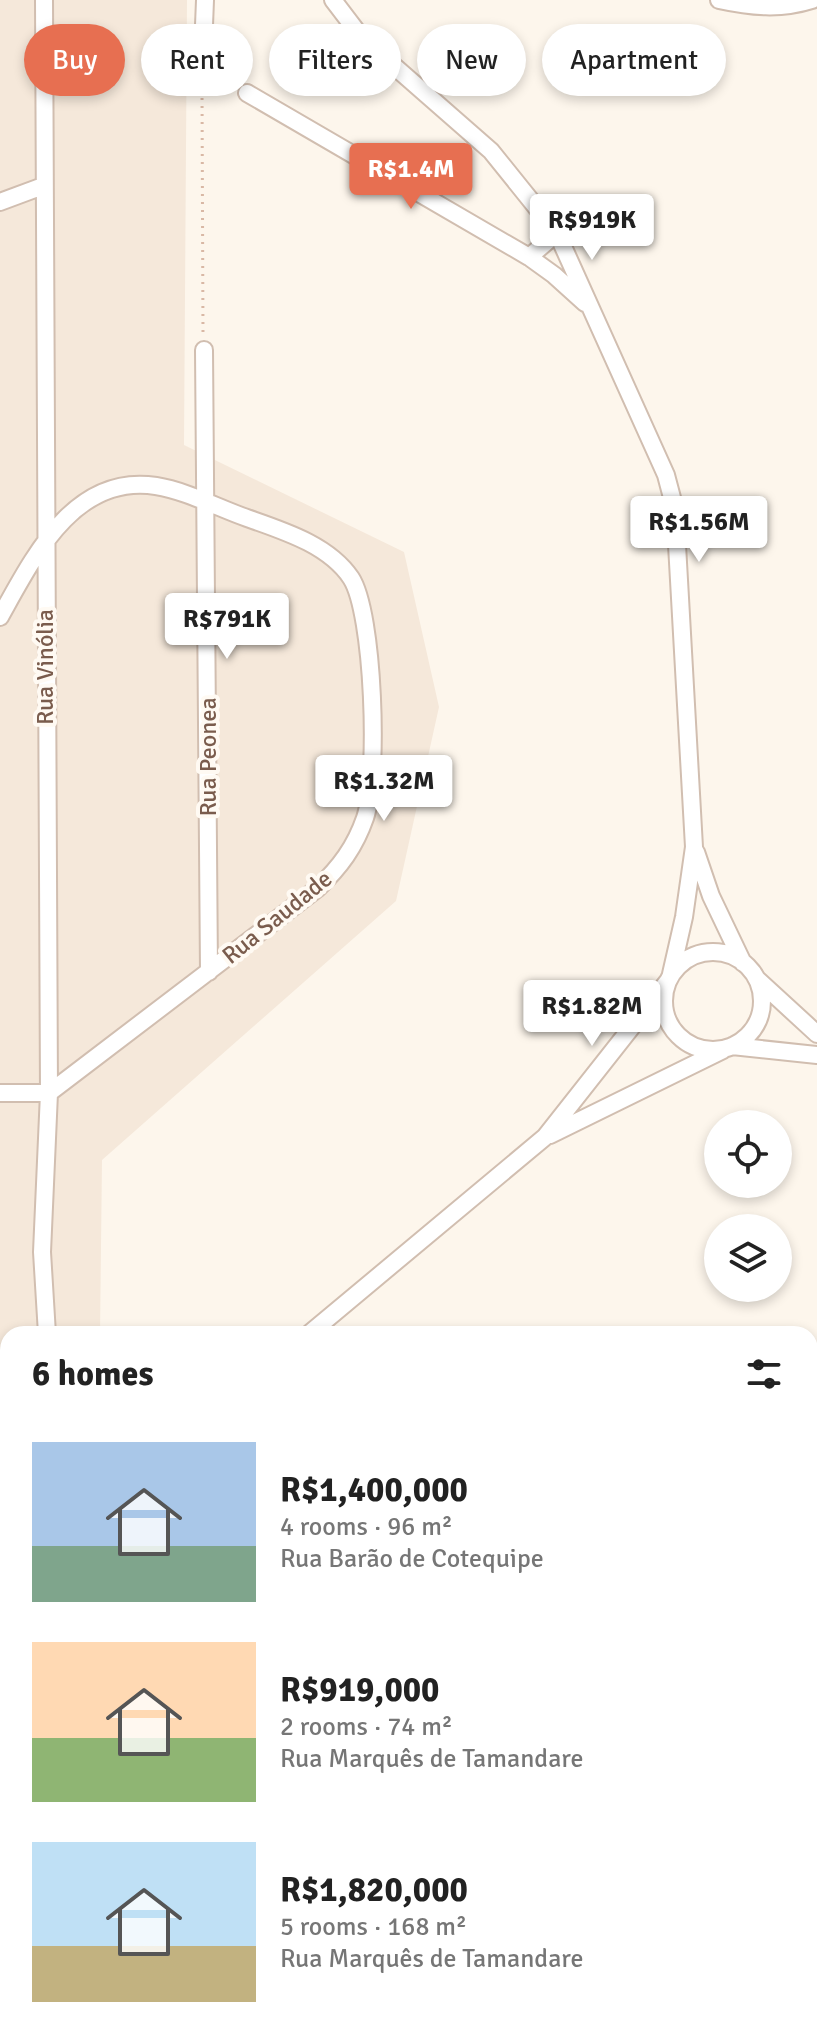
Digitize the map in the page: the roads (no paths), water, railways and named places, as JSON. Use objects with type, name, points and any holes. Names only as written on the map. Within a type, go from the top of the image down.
[{"type":"street","name":"Rua Vinólia","points":[[44,0],[49,1093],[42,1252],[47,1326]]},
{"type":"street","points":[[204,24],[205,0]]},
{"type":"street","points":[[333,0],[362,38],[491,151],[557,233],[655,450],[675,509],[694,847],[684,917],[664,996],[665,1012],[671,1027],[681,1039],[710,1050],[729,1047],[817,1055]]},
{"type":"street","points":[[719,0],[759,7],[794,5],[812,0]]},
{"type":"street","points":[[252,96],[529,257],[590,308]]},
{"type":"street","points":[[0,202],[43,186]]},
{"type":"street","points":[[529,257],[557,233]]},
{"type":"street","name":"Rua Peonea","points":[[204,350],[209,972]]},
{"type":"street","name":"Rua Saudade","points":[[0,617],[45,539],[92,498],[125,485],[158,486],[308,543],[349,575],[361,599],[369,666],[374,752],[366,815],[348,856],[287,914],[49,1093]]},
{"type":"street","points":[[694,847],[711,896],[743,963],[817,1034]]},
{"type":"street","points":[[319,1326],[545,1137],[670,978],[692,957],[719,953],[743,963]]},
{"type":"street","points":[[545,1137],[729,1047],[751,1032],[760,1011],[755,977]]},
{"type":"street","points":[[0,1093],[49,1093]]}]
